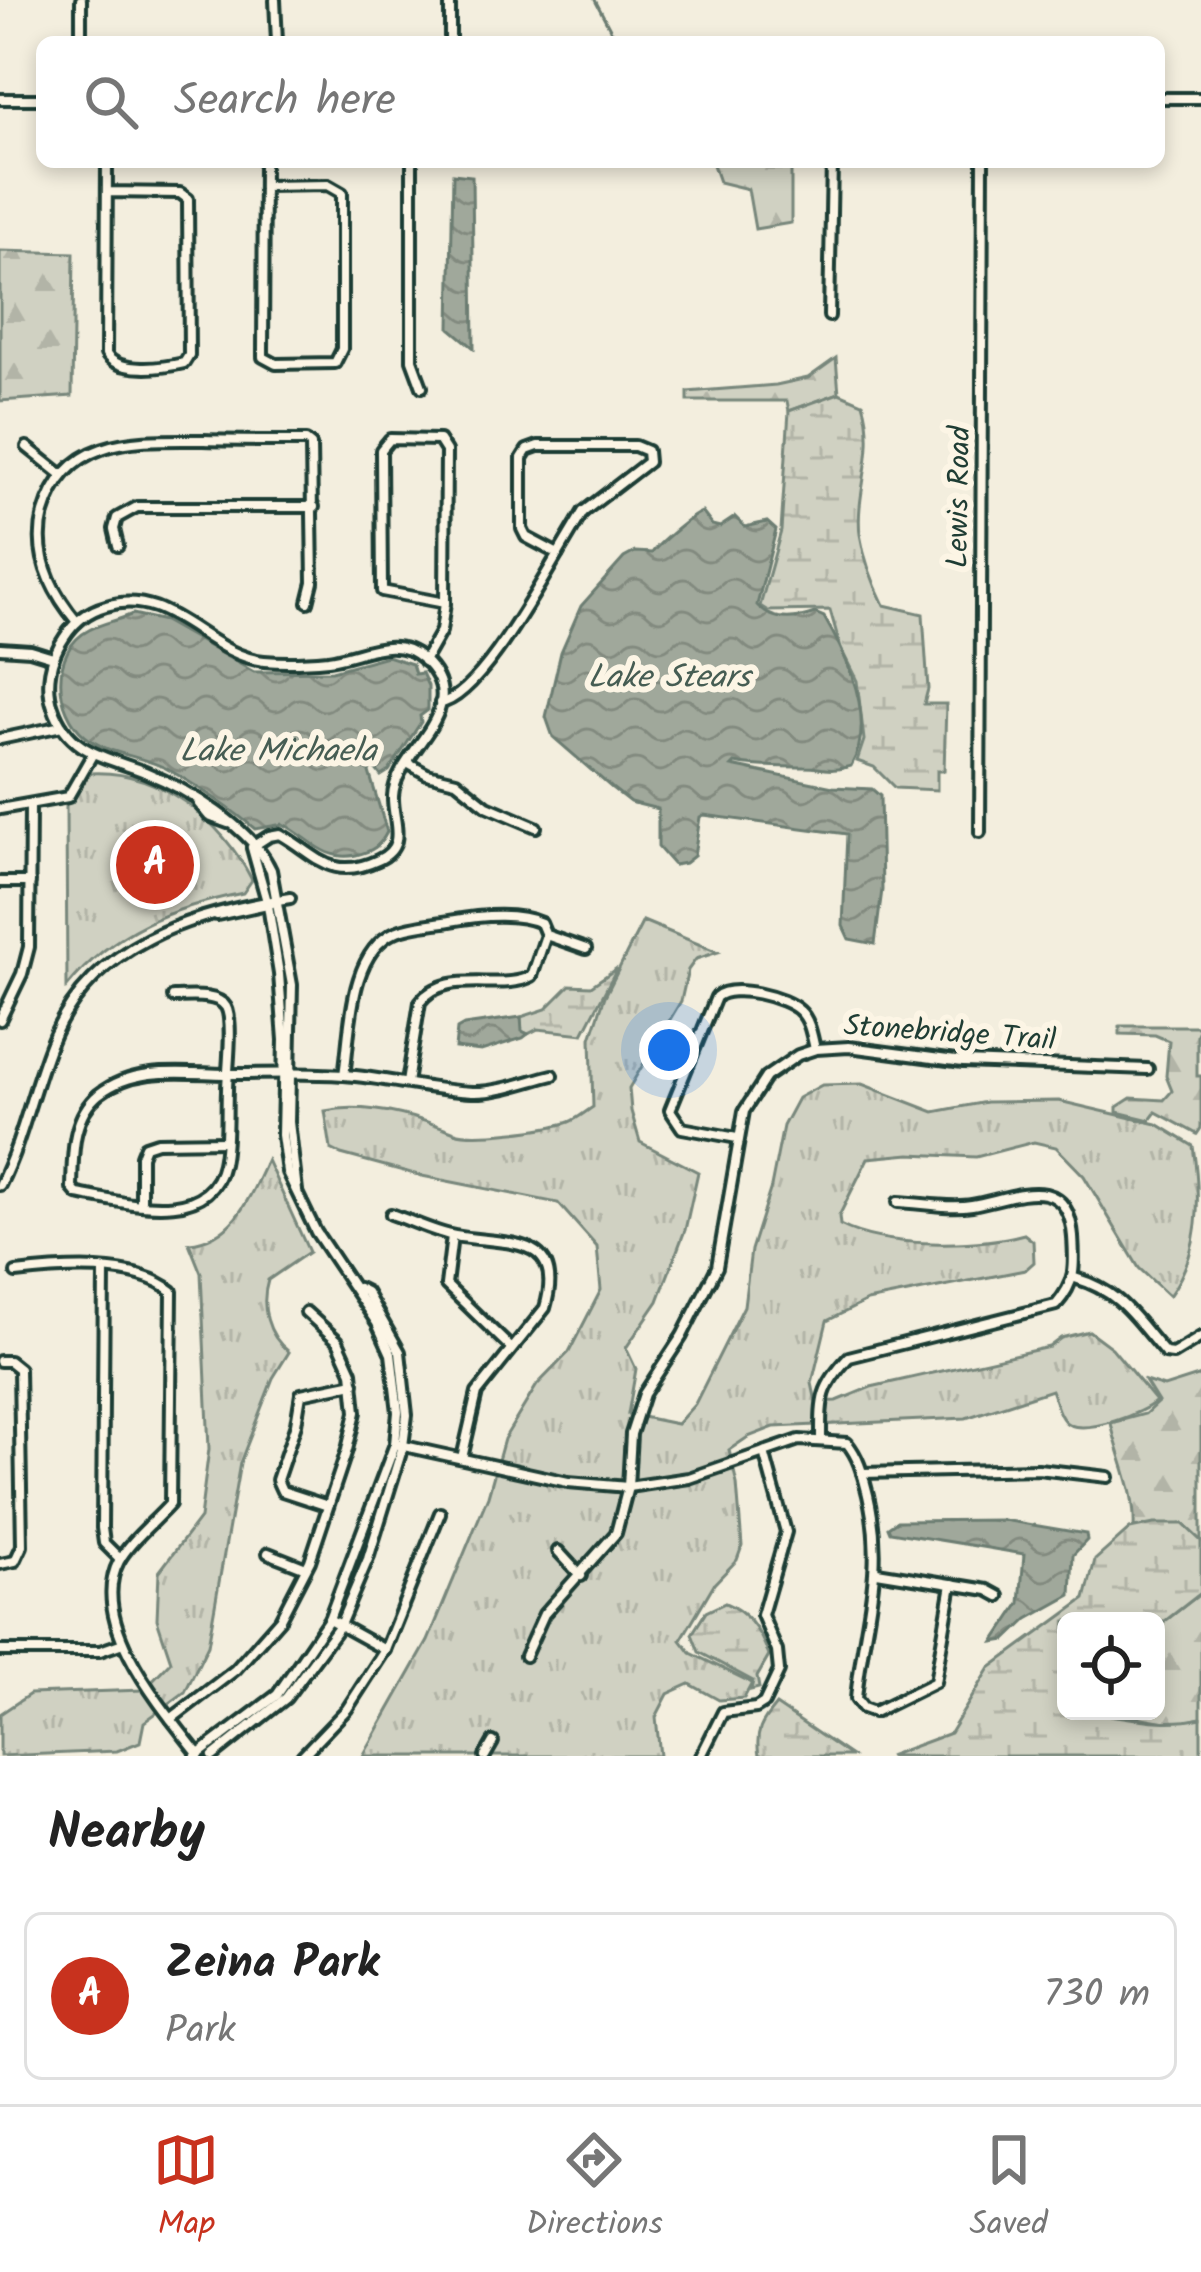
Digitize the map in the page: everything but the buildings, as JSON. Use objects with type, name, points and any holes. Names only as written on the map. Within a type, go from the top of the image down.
[{"type":"street","points":[[81,0],[81,36]]},
{"type":"street","points":[[274,0],[277,36]]},
{"type":"street","points":[[450,0],[450,36]]},
{"type":"street","points":[[1165,98],[1201,98]]},
{"type":"street","points":[[0,99],[36,99]]},
{"type":"street","points":[[107,168],[107,192],[108,359],[120,366],[184,363],[189,355],[188,199],[180,193],[107,192]]},
{"type":"street","points":[[263,186],[328,185],[342,193],[342,349],[335,363],[276,364],[263,357],[263,186],[264,168]]},
{"type":"street","points":[[412,168],[412,360],[422,387]]},
{"type":"street","points":[[829,316],[832,168]]},
{"type":"street","name":"Lewis Road","points":[[980,832],[983,168]]},
{"type":"street","points":[[77,622],[55,595],[43,564],[44,516],[62,475],[89,454],[128,440],[305,441],[313,452],[313,582],[308,602]]},
{"type":"street","points":[[424,661],[441,632],[445,603],[446,451],[439,440],[390,440],[381,450],[382,591],[445,603]]},
{"type":"street","points":[[440,703],[464,691],[490,660],[558,554],[583,512],[641,471],[648,462],[646,452],[635,446],[527,450],[522,458],[522,529],[526,537],[558,554]]},
{"type":"street","points":[[27,447],[62,475]]},
{"type":"street","points":[[118,546],[117,518],[137,507],[314,507]]},
{"type":"street","points":[[252,847],[278,834],[330,867],[381,859],[397,840],[393,792],[435,721],[440,703],[436,678],[424,661],[392,646],[320,661],[261,660],[207,637],[167,610],[139,602],[107,605],[77,622],[53,657],[50,691],[62,726],[92,755],[147,773],[219,811],[252,847],[262,853],[285,899],[292,997],[287,1074]]},
{"type":"street","points":[[0,648],[53,657]]},
{"type":"street","points":[[0,739],[62,726]]},
{"type":"street","points":[[0,809],[68,797],[92,755]]},
{"type":"street","points":[[407,763],[456,781],[487,806],[536,827]]},
{"type":"street","points":[[0,1020],[26,960],[31,805]]},
{"type":"street","points":[[213,1756],[286,1699],[340,1625],[368,1559],[399,1445],[391,1354],[356,1288],[316,1232],[297,1191],[268,902],[252,847]]},
{"type":"street","points":[[0,882],[30,882]]},
{"type":"street","points":[[0,1185],[51,1043],[69,1008],[116,958],[183,922],[285,899]]},
{"type":"street","points":[[344,1075],[358,984],[379,942],[397,931],[477,916],[542,922],[546,934],[532,976],[520,982],[470,981],[427,993],[420,1002],[407,1083]]},
{"type":"street","points":[[546,934],[586,949]]},
{"type":"street","points":[[737,1138],[682,1128],[670,1110],[716,997],[725,989],[738,988],[797,1007],[806,1018],[816,1049]]},
{"type":"street","points":[[173,997],[215,998],[226,1007],[227,1074],[223,1168],[211,1188],[190,1203],[171,1208],[77,1194],[72,1188],[73,1148],[86,1110],[96,1096],[136,1076],[227,1074],[344,1075],[476,1093],[553,1075]]},
{"type":"street","name":"Stonebridge Trail","points":[[525,1656],[544,1614],[616,1533],[628,1487],[631,1434],[644,1394],[682,1336],[717,1267],[737,1138],[744,1111],[766,1077],[816,1049],[849,1047],[963,1062],[1148,1069]]},
{"type":"street","points":[[141,1204],[145,1146],[225,1142]]},
{"type":"street","points":[[821,1440],[826,1381],[849,1358],[1056,1305],[1076,1278],[1073,1229],[1063,1207],[1050,1195],[1033,1189],[969,1206],[898,1202]]},
{"type":"street","points":[[391,1214],[452,1236],[515,1241],[537,1251],[545,1264],[550,1291],[545,1308],[477,1393],[462,1458]]},
{"type":"street","points":[[452,1236],[446,1285],[511,1348]]},
{"type":"street","points":[[16,1274],[72,1266],[158,1280],[172,1291],[170,1504],[120,1559],[111,1599],[123,1643],[142,1679],[198,1756],[277,1695],[329,1619],[399,1445]]},
{"type":"street","points":[[104,1271],[102,1528],[104,1543],[120,1559]]},
{"type":"street","points":[[1076,1278],[1115,1294],[1165,1353],[1172,1354],[1201,1336]]},
{"type":"street","points":[[171,1719],[235,1670],[262,1641],[290,1602],[328,1506],[355,1424],[354,1383],[338,1341],[306,1312]]},
{"type":"street","points":[[0,1361],[20,1369],[22,1546],[14,1562],[0,1564]]},
{"type":"street","points":[[328,1506],[282,1491],[277,1480],[301,1394],[354,1383]]},
{"type":"street","points":[[399,1445],[568,1482],[628,1487],[689,1478],[799,1440],[847,1443],[862,1473],[876,1530],[877,1572],[856,1699],[874,1712],[935,1682],[952,1584]]},
{"type":"street","points":[[701,1756],[724,1712],[764,1703],[779,1671],[777,1651],[761,1615],[786,1532],[764,1452]]},
{"type":"street","points":[[862,1473],[1038,1469],[1108,1478]]},
{"type":"street","points":[[302,1756],[346,1709],[385,1650],[440,1513]]},
{"type":"street","points":[[558,1551],[580,1576]]},
{"type":"street","points":[[268,1553],[306,1568]]},
{"type":"street","points":[[877,1572],[988,1590],[999,1596]]},
{"type":"street","points":[[329,1619],[385,1650]]},
{"type":"street","points":[[0,1651],[100,1651],[123,1643]]},
{"type":"street","points":[[485,1756],[494,1742]]},
{"type":"green space","points":[[714,168],[791,168],[791,223],[755,229],[748,189],[719,182]]},
{"type":"green space","points":[[0,251],[74,253],[72,396],[0,401]]},
{"type":"green space","points":[[836,358],[839,393],[789,411],[787,401],[688,401],[688,392],[808,378]]},
{"type":"green space","points":[[839,393],[863,403],[867,421],[859,518],[869,571],[884,605],[923,614],[928,689],[924,704],[946,704],[944,771],[937,771],[937,790],[895,788],[874,767],[857,761],[864,740],[857,681],[830,610],[768,611],[760,606],[781,531],[789,411]]},
{"type":"green space","points":[[90,773],[141,780],[186,803],[224,838],[252,880],[243,893],[169,914],[124,936],[67,987],[66,804]]},
{"type":"green space","points":[[643,921],[718,952],[696,959],[688,970],[681,1001],[629,1088],[640,1142],[698,1172],[685,1230],[658,1301],[626,1348],[636,1369],[628,1414],[677,1424],[695,1404],[744,1306],[751,1250],[771,1187],[783,1126],[798,1098],[822,1085],[862,1084],[934,1112],[986,1102],[1059,1101],[1157,1124],[1193,1146],[1196,1224],[1187,1261],[1169,1296],[1139,1268],[1084,1176],[1056,1147],[1034,1142],[976,1157],[910,1154],[868,1158],[839,1216],[840,1225],[881,1238],[931,1243],[1024,1234],[1033,1241],[1034,1262],[1025,1270],[867,1301],[827,1321],[812,1383],[816,1402],[837,1401],[871,1387],[1049,1347],[1061,1338],[1089,1331],[1112,1348],[1156,1401],[1115,1421],[1079,1427],[1063,1419],[1051,1390],[966,1418],[774,1427],[748,1437],[729,1450],[742,1546],[681,1640],[691,1653],[752,1683],[744,1698],[719,1700],[690,1684],[668,1694],[656,1717],[660,1756],[363,1756],[428,1641],[488,1496],[504,1439],[537,1385],[569,1352],[601,1290],[597,1247],[558,1203],[422,1176],[341,1154],[331,1149],[325,1111],[375,1110],[478,1134],[529,1130],[575,1119],[593,1107],[591,1038],[605,996]]},
{"type":"green space","points":[[617,968],[583,1034],[521,1031],[521,1017],[546,1009],[570,985],[591,986]]},
{"type":"green space","points":[[1120,1026],[1201,1026],[1197,1076],[1201,1076],[1201,1128],[1197,1134],[1156,1112],[1150,1120],[1117,1112],[1131,1098],[1164,1100],[1172,1091],[1166,1076],[1169,1041],[1155,1035],[1120,1034]]},
{"type":"green space","points":[[267,1160],[309,1252],[268,1280],[267,1319],[289,1352],[273,1378],[240,1463],[208,1645],[185,1692],[144,1722],[140,1742],[117,1751],[0,1756],[0,1714],[30,1694],[143,1690],[171,1661],[157,1619],[159,1572],[200,1518],[209,1449],[201,1273],[189,1243],[205,1240],[229,1224],[247,1201]]},
{"type":"green space","points":[[1201,1375],[1201,1541],[1183,1524],[1134,1528],[1130,1488],[1111,1423],[1145,1414],[1158,1402],[1145,1381],[1164,1387]]},
{"type":"green space","points":[[1183,1524],[1201,1541],[1201,1593],[1165,1621],[1165,1612],[1067,1612],[1085,1599],[1095,1560],[1130,1529]]},
{"type":"green space","points":[[1201,1593],[1201,1718],[1176,1724],[1154,1720],[1165,1720],[1165,1621]]},
{"type":"green space","points":[[725,1603],[747,1617],[766,1647],[769,1656],[757,1677],[759,1688],[751,1690],[753,1681],[699,1652],[692,1634],[706,1612]]},
{"type":"green space","points":[[1057,1619],[1057,1720],[1201,1718],[1201,1756],[888,1756],[950,1733],[990,1668]]},
{"type":"green space","points":[[776,1705],[851,1756],[759,1756],[760,1728]]},
{"type":"water","points":[[453,174],[472,176],[474,348],[450,328]]},
{"type":"water","name":"Lake Stears","points":[[702,512],[720,527],[735,517],[745,527],[767,522],[776,530],[757,605],[777,617],[815,613],[824,617],[850,670],[861,730],[851,766],[732,766],[833,787],[872,789],[880,796],[882,890],[875,944],[849,939],[843,926],[847,834],[704,815],[694,856],[674,865],[658,847],[658,809],[630,802],[553,737],[546,717],[561,652],[581,606],[624,558],[635,552],[652,553]]},
{"type":"water","name":"Lake Michaela","points":[[133,614],[164,621],[254,672],[332,671],[387,656],[412,664],[415,674],[422,673],[428,686],[428,710],[389,771],[381,776],[372,764],[369,772],[387,832],[379,844],[356,855],[335,855],[283,824],[255,829],[171,771],[85,736],[62,697],[62,666],[76,639]]},
{"type":"water","points":[[521,1017],[522,1031],[528,1034],[523,1038],[481,1051],[455,1048],[457,1029],[464,1025]]},
{"type":"water","points":[[1003,1520],[1086,1534],[1087,1540],[1073,1555],[1071,1595],[1028,1619],[1006,1640],[994,1642],[1020,1603],[1024,1554],[890,1532],[888,1527],[897,1521]]},
{"type":"waterway","points":[[595,0],[614,36]]},
{"type":"place","name":"Zeina Park","points":[[155,865]]}]
